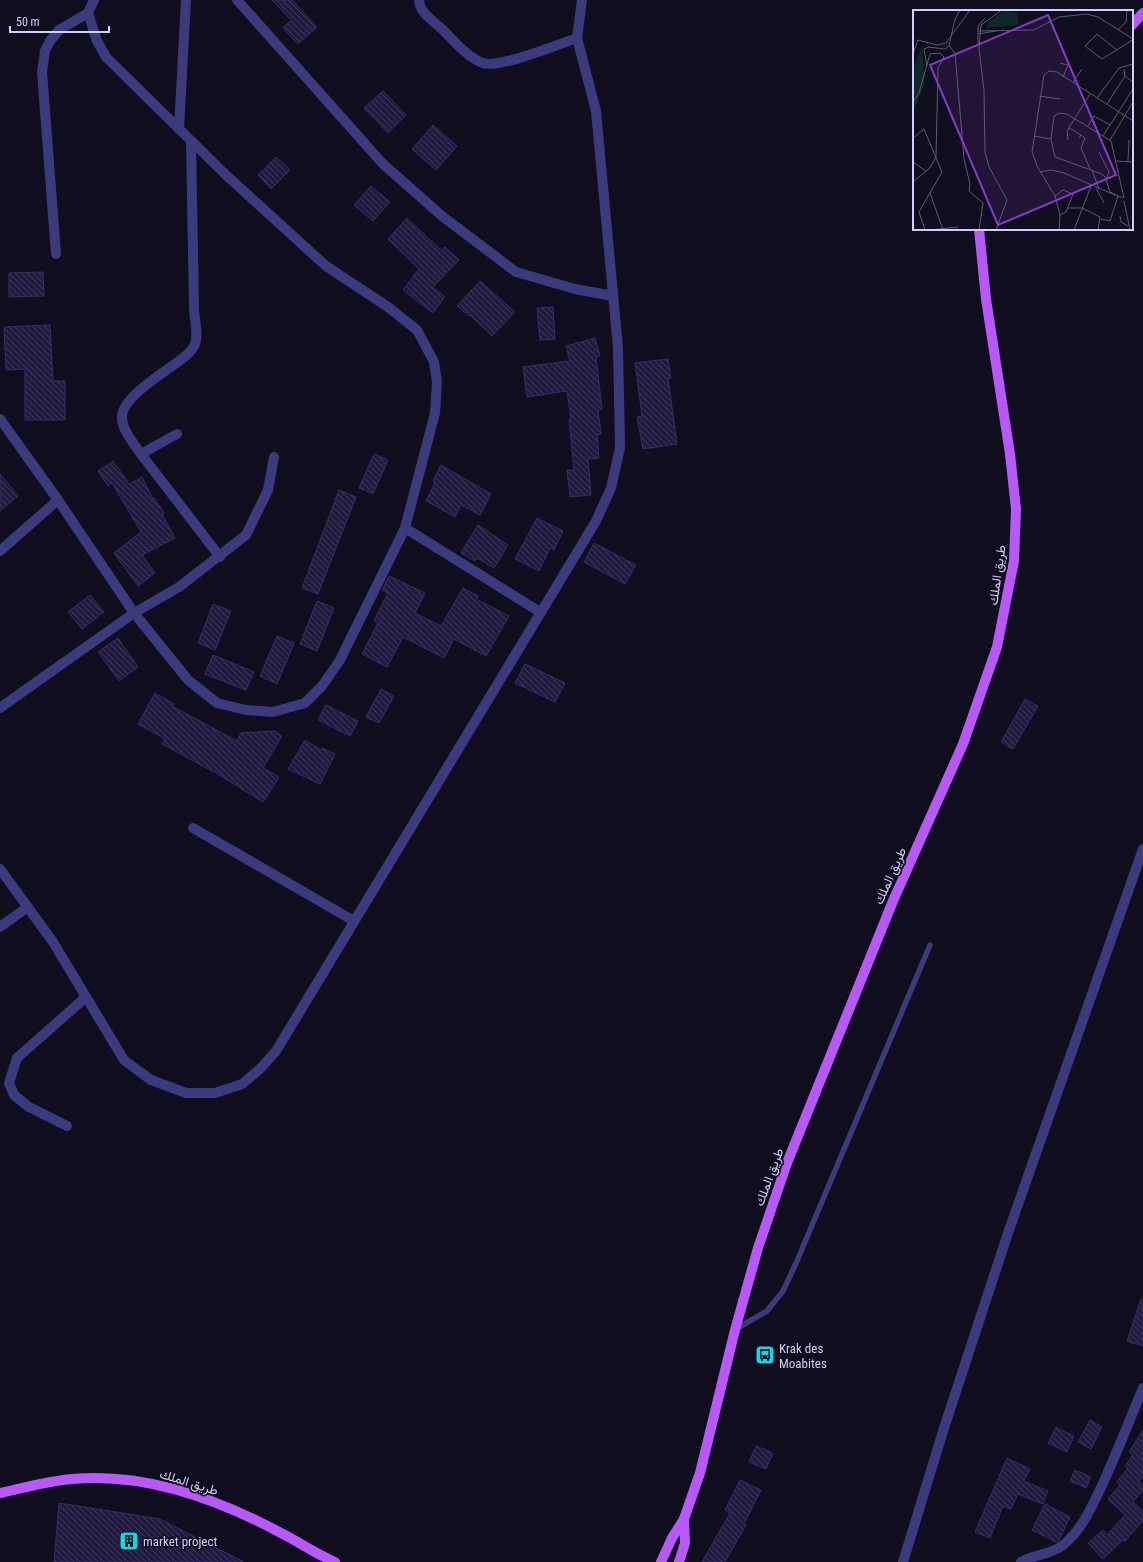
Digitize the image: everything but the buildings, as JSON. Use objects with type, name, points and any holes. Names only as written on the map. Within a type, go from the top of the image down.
[{"type":"main road","points":[[1133,24],[1143,13]]},
{"type":"main road","name":"طريق الملك","points":[[662,1562],[672,1538],[684,1519],[700,1473],[735,1330],[758,1248],[787,1163],[893,901],[963,744],[999,641],[1014,561],[1016,509],[1007,432],[986,299],[979,230]]},
{"type":"main road","name":"طريق الملك","points":[[0,1493],[72,1479],[122,1479],[168,1487],[217,1503],[280,1532],[334,1562]]},
{"type":"main road","name":"طريق الملك","points":[[679,1562],[685,1543],[684,1519]]},
{"type":"street","points":[[56,254],[42,72],[45,50],[50,40],[59,30],[88,13],[94,0]]},
{"type":"street","points":[[179,129],[186,0]]},
{"type":"street","points":[[419,0],[424,12],[472,57],[485,64],[499,63],[523,57],[577,38]]},
{"type":"street","points":[[0,869],[54,942],[124,1060],[151,1080],[186,1093],[215,1093],[242,1084],[260,1069],[276,1051],[596,521],[610,488],[620,448],[618,348],[596,111],[577,38],[582,0]]},
{"type":"street","points":[[240,1],[383,164],[477,243],[516,272],[528,277],[575,289],[613,296]]},
{"type":"street","points":[[0,419],[58,500],[134,613],[188,680],[217,702],[246,710],[273,712],[305,703],[322,686],[340,660],[405,528],[435,413],[437,382],[434,362],[417,330],[388,308],[326,266],[227,176],[106,57],[97,41],[88,13]]},
{"type":"street","points":[[191,141],[195,345],[186,356],[135,394],[123,411],[122,416],[123,425],[141,454],[220,557]]},
{"type":"street","points":[[141,454],[177,434]]},
{"type":"street","points":[[0,708],[134,613],[179,587],[220,557],[246,535],[268,490],[274,457]]},
{"type":"street","points":[[0,551],[58,500]]},
{"type":"street","points":[[405,528],[540,612]]},
{"type":"street","points":[[193,828],[354,921]]},
{"type":"street","points":[[903,1562],[944,1428],[1008,1233],[1143,849]]},
{"type":"street","points":[[0,927],[28,907]]},
{"type":"street","points":[[67,1126],[29,1107],[14,1095],[9,1083],[17,1058],[86,997]]},
{"type":"street","points":[[1021,1562],[1030,1556],[1045,1554],[1062,1546],[1078,1530],[1092,1506],[1116,1454],[1143,1388]]},
{"type":"lane","points":[[735,1330],[767,1312],[783,1291],[804,1246],[930,945]]},
{"type":"place","name":"Krak des Moabites","points":[[765,1355]]},
{"type":"place","name":"market project","points":[[129,1541]]}]
